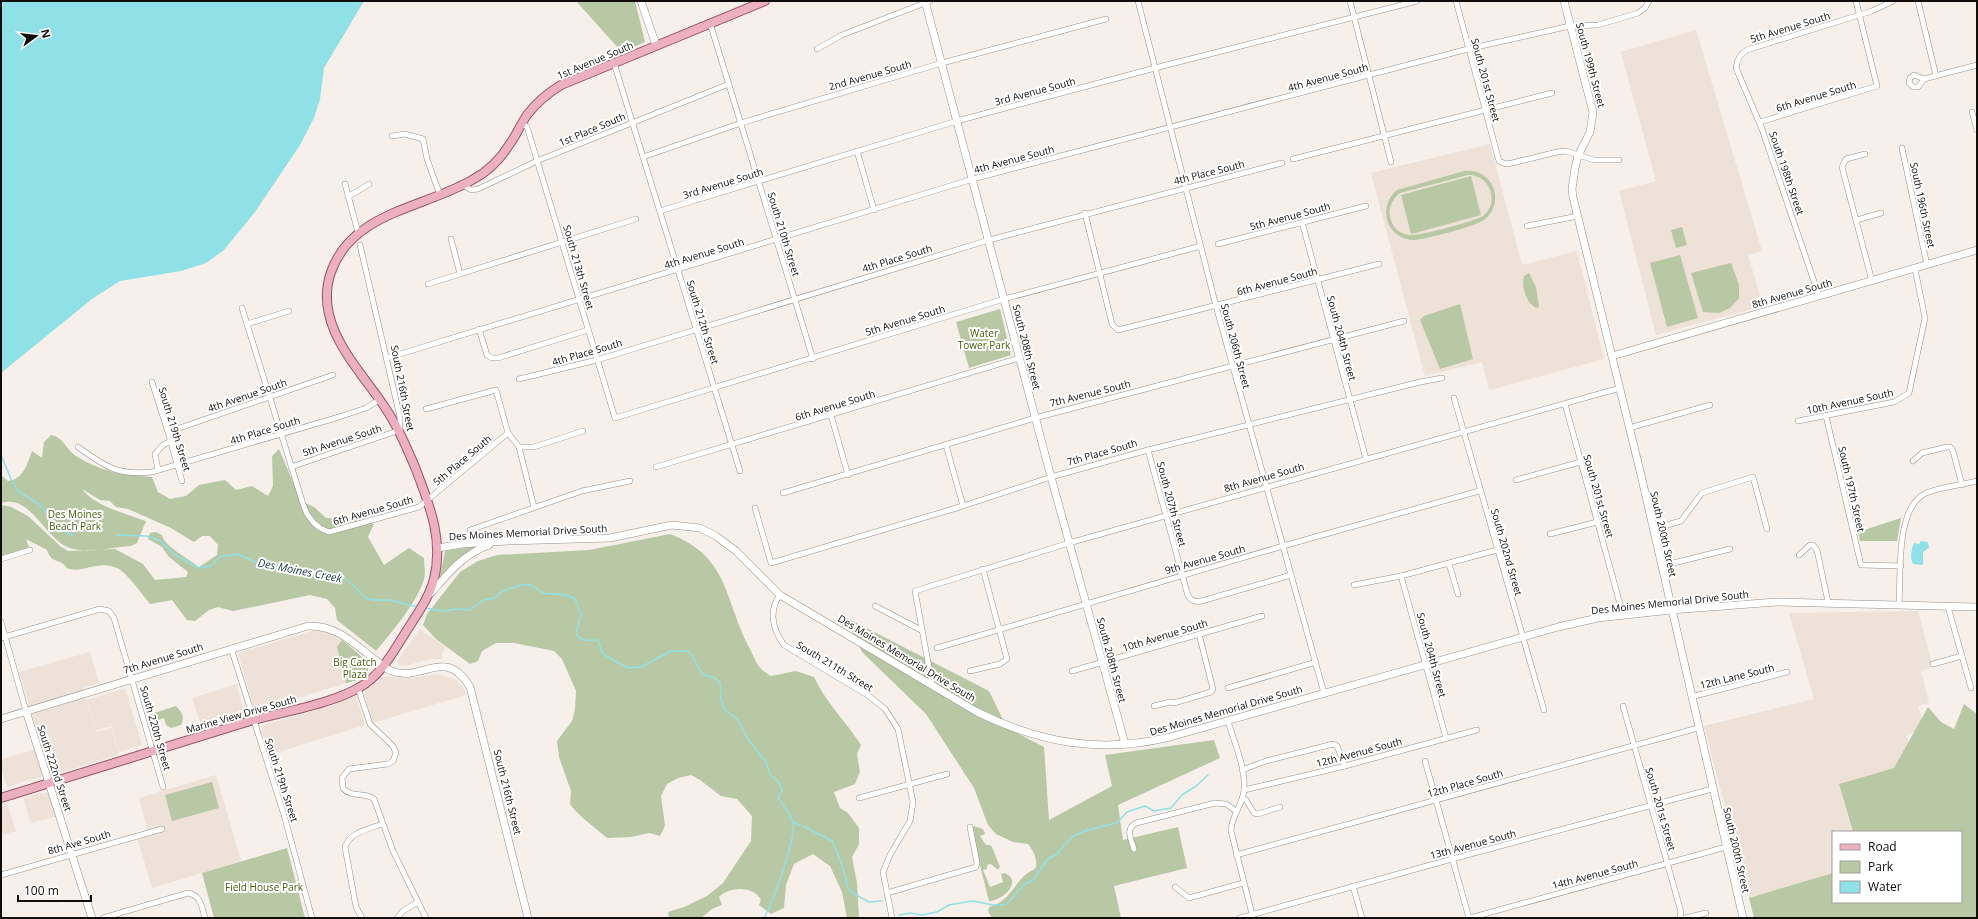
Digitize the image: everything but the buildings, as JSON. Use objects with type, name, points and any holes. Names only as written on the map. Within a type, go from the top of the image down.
[{"type":"main road","points":[[641,1],[656,45]]},
{"type":"main road","name":"1st Avenue South","points":[[358,232],[378,221],[463,185],[486,171],[501,156],[534,107],[547,94],[561,85],[765,1]]},
{"type":"main road","name":"South 208th Street","points":[[927,1],[1068,543],[1125,744]]},
{"type":"main road","name":"South 199th Street","points":[[1564,1],[1593,112],[1590,132],[1578,156]]},
{"type":"main road","name":"South 200th Street","points":[[1578,156],[1572,189],[1620,388],[1712,790],[1743,918]]},
{"type":"main road","points":[[358,232],[338,255],[331,273],[327,298],[330,322],[339,341],[400,430]]},
{"type":"main road","name":"8th Avenue South","points":[[1612,356],[1977,250]]},
{"type":"main road","name":"South 216th Street","points":[[400,430],[428,500],[435,523],[438,548],[434,580]]},
{"type":"main road","name":"Des Moines Memorial Drive South","points":[[438,548],[507,541],[610,538],[660,526],[689,526],[700,528],[726,543],[780,595],[998,722],[1044,739],[1069,743],[1099,745],[1150,742],[1571,623],[1623,615],[1671,610],[1776,602],[1828,602],[1977,607]]},
{"type":"main road","points":[[428,596],[452,569],[472,553],[492,544],[507,541]]},
{"type":"main road","name":"Marine View Drive South","points":[[1,798],[253,720],[332,698],[358,688],[370,681],[383,666],[419,612],[428,596],[434,580]]},
{"type":"main road","name":"7th Avenue South","points":[[1,719],[231,648],[308,626],[332,629],[345,636],[383,666]]},
{"type":"main road","name":"South 216th Street","points":[[383,666],[391,671],[408,674],[441,666],[456,672],[468,684],[472,694],[528,918]]},
{"type":"main road","name":"South 222nd Street","points":[[26,711],[92,918]]},
{"type":"street","points":[[818,49],[842,35],[927,1]]},
{"type":"street","name":"South 206th Street","points":[[1138,1],[1216,306],[1324,693]]},
{"type":"street","points":[[1350,1],[1391,162]]},
{"type":"street","name":"3rd Avenue South","points":[[660,211],[957,121],[1155,68],[1417,1]]},
{"type":"street","name":"South 201st Street","points":[[1456,1],[1497,157],[1501,163],[1512,164],[1557,152],[1566,152],[1578,156]]},
{"type":"street","name":"4th Avenue South","points":[[387,358],[973,179],[1468,49],[1570,26],[1598,25],[1638,13],[1645,8],[1649,1]]},
{"type":"street","points":[[1856,1],[1860,15]]},
{"type":"street","name":"5th Avenue South","points":[[1739,57],[1747,50],[1860,15],[1892,1]]},
{"type":"street","points":[[1918,1],[1936,76]]},
{"type":"street","name":"6th Avenue South","points":[[1760,122],[1878,86],[1860,15]]},
{"type":"street","name":"2nd Avenue South","points":[[643,157],[741,122],[942,63],[1106,19]]},
{"type":"street","name":"South 210th Street","points":[[710,23],[813,358]]},
{"type":"street","name":"South 198th Street","points":[[1739,57],[1736,68],[1760,122],[1819,296]]},
{"type":"street","name":"South 212th Street","points":[[614,63],[740,472]]},
{"type":"street","points":[[1924,79],[1977,65]]},
{"type":"street","name":"1st Place South","points":[[463,185],[471,190],[478,189],[537,161],[729,84]]},
{"type":"street","points":[[1292,159],[1552,93]]},
{"type":"street","points":[[1972,112],[1977,130]]},
{"type":"street","name":"South 213th Street","points":[[522,123],[527,127],[615,418]]},
{"type":"street","points":[[392,136],[405,134],[423,139],[429,163],[440,195]]},
{"type":"street","name":"South 196th Street","points":[[1902,148],[1927,265]]},
{"type":"street","points":[[857,152],[874,210]]},
{"type":"street","points":[[1865,154],[1850,157],[1843,162],[1843,172],[1872,281]]},
{"type":"street","points":[[1578,156],[1594,160],[1619,160]]},
{"type":"street","name":"4th Place South","points":[[519,379],[597,360],[989,240],[1085,213],[1282,163]]},
{"type":"street","points":[[345,184],[358,232]]},
{"type":"street","points":[[348,197],[369,184]]},
{"type":"street","name":"5th Avenue South","points":[[1218,244],[1366,206]]},
{"type":"street","points":[[1085,213],[1100,274]]},
{"type":"street","points":[[1857,220],[1881,213]]},
{"type":"street","points":[[1527,226],[1578,216]]},
{"type":"street","points":[[428,284],[636,219]]},
{"type":"street","name":"South 204th Street","points":[[1302,222],[1366,459]]},
{"type":"street","points":[[451,238],[460,274]]},
{"type":"street","name":"South 216th Street","points":[[360,245],[400,417],[400,430]]},
{"type":"street","name":"5th Avenue South","points":[[615,418],[1004,299],[1201,246]]},
{"type":"street","name":"6th Avenue South","points":[[1100,274],[1112,324],[1118,330],[1123,330],[1379,264]]},
{"type":"street","name":"10th Avenue South","points":[[1798,421],[1894,402],[1909,393],[1925,318],[1915,269]]},
{"type":"street","points":[[242,308],[291,467]]},
{"type":"street","points":[[246,324],[289,311]]},
{"type":"street","name":"7th Avenue South","points":[[783,493],[946,446],[1035,418],[1404,321]]},
{"type":"street","points":[[479,329],[487,356],[492,358],[498,358],[588,330]]},
{"type":"street","name":"6th Avenue South","points":[[656,467],[1019,358]]},
{"type":"street","name":"4th Avenue South","points":[[168,432],[333,375]]},
{"type":"street","name":"7th Place South","points":[[755,508],[771,563],[963,506],[1051,477],[1148,450],[1350,399],[1442,378]]},
{"type":"street","name":"South 219th Street","points":[[152,382],[182,481]]},
{"type":"street","name":"8th Avenue South","points":[[922,630],[915,591],[1167,514],[1620,388]]},
{"type":"street","points":[[426,409],[496,390],[508,433],[519,447],[534,507]]},
{"type":"street","name":"South 202nd Street","points":[[1454,398],[1479,491],[1544,710]]},
{"type":"street","name":"4th Place South","points":[[78,446],[103,465],[115,470],[140,473],[177,466],[339,418],[366,408],[380,400]]},
{"type":"street","name":"South 201st Street","points":[[1565,404],[1623,615]]},
{"type":"street","points":[[1629,428],[1710,405]]},
{"type":"street","points":[[831,415],[848,475]]},
{"type":"street","name":"South 197th Street","points":[[1826,416],[1861,565],[1901,566]]},
{"type":"street","name":"5th Avenue South","points":[[291,467],[400,430]]},
{"type":"street","points":[[519,447],[534,447],[583,432]]},
{"type":"street","name":"5th Place South","points":[[428,500],[508,433]]},
{"type":"street","points":[[158,470],[155,454],[163,445],[171,441]]},
{"type":"street","points":[[946,446],[963,506]]},
{"type":"street","points":[[1913,461],[1922,453],[1950,447],[1953,451],[1962,485]]},
{"type":"street","name":"South 207th Street","points":[[1148,450],[1167,514],[1188,596],[1195,602],[1291,575]]},
{"type":"street","points":[[1516,480],[1580,462]]},
{"type":"street","name":"6th Avenue South","points":[[291,467],[307,514],[314,523],[325,531],[334,531],[372,518],[419,507],[428,500]]},
{"type":"street","points":[[1653,529],[1681,521],[1702,493],[1753,477],[1767,529]]},
{"type":"street","points":[[470,530],[582,491],[616,482],[630,481]]},
{"type":"street","points":[[1899,605],[1904,527],[1908,514],[1914,503],[1928,493],[1977,481]]},
{"type":"street","name":"9th Avenue South","points":[[937,648],[1283,546],[1479,491]]},
{"type":"street","points":[[1550,534],[1597,522]]},
{"type":"street","points":[[1799,555],[1810,545],[1813,545],[1817,550],[1828,602]]},
{"type":"street","points":[[1661,566],[1730,549]]},
{"type":"street","points":[[1,559],[30,550]]},
{"type":"street","points":[[1354,586],[1449,564],[1497,550]]},
{"type":"street","points":[[1449,564],[1458,594]]},
{"type":"street","points":[[970,671],[1000,664],[1007,659],[983,569]]},
{"type":"street","name":"South 204th Street","points":[[1401,576],[1446,738]]},
{"type":"street","name":"South 211th Street","points":[[780,595],[772,608],[772,615],[777,632],[784,645],[869,696],[885,709],[898,729],[913,802],[910,821],[885,865],[883,879],[892,918]]},
{"type":"street","points":[[876,606],[922,630],[932,684]]},
{"type":"street","points":[[1948,607],[1971,688]]},
{"type":"street","name":"South 220th Street","points":[[3,637],[104,608],[109,611],[114,618],[154,750],[163,787]]},
{"type":"street","name":"10th Avenue South","points":[[1072,671],[1262,616]]},
{"type":"street","name":"South 222nd Street","points":[[1,622],[3,637],[26,711]]},
{"type":"street","points":[[1154,706],[1170,702],[1174,703],[1211,692],[1213,689],[1199,634]]},
{"type":"street","name":"South 219th Street","points":[[231,648],[284,815],[312,918]]},
{"type":"street","points":[[1933,664],[1962,656]]},
{"type":"street","points":[[1228,688],[1316,662]]},
{"type":"street","name":"12th Lane South","points":[[1691,697],[1788,672]]},
{"type":"street","points":[[358,688],[370,724],[393,746],[396,753],[393,761],[388,764],[349,770],[344,774],[342,783],[343,788],[348,794],[368,796],[374,799],[382,824],[398,862],[426,918]]},
{"type":"street","name":"South 201st Street","points":[[1623,706],[1681,912],[1680,918]]},
{"type":"street","points":[[1228,721],[1242,770],[1244,790],[1231,826],[1236,855],[1253,916]]},
{"type":"street","name":"12th Place South","points":[[1236,855],[1634,744],[1698,728]]},
{"type":"street","name":"12th Avenue South","points":[[1244,790],[1345,766],[1477,730]]},
{"type":"street","points":[[1242,770],[1266,760],[1333,744],[1337,746],[1345,766]]},
{"type":"street","points":[[1425,761],[1469,918]]},
{"type":"street","points":[[859,798],[910,783],[948,774]]},
{"type":"street","name":"13th Avenue South","points":[[1240,918],[1253,916],[1353,886],[1651,805],[1712,790]]},
{"type":"street","points":[[1242,799],[1246,800],[1254,813],[1258,814],[1280,807]]},
{"type":"street","points":[[1134,849],[1129,830],[1130,827],[1136,823],[1215,803],[1226,804],[1236,811]]},
{"type":"street","points":[[362,918],[356,907],[345,847],[346,842],[355,835],[382,824]]},
{"type":"street","points":[[887,893],[976,867],[977,863],[970,828]]},
{"type":"street","name":"8th Ave South","points":[[1,875],[72,853],[162,829]]},
{"type":"street","name":"14th Avenue South","points":[[1469,918],[1726,847]]},
{"type":"street","points":[[1175,888],[1189,898],[1244,883]]},
{"type":"street","points":[[1353,886],[1362,918]]},
{"type":"street","points":[[102,918],[182,894],[194,894],[200,902],[205,918]]},
{"type":"street","points":[[397,918],[403,911],[418,902]]},
{"type":"street","points":[[1685,918],[1706,913]]},
{"type":"shaded area","points":[[1696,30],[1762,251],[1748,255],[1763,306],[1656,335],[1619,191],[1656,181],[1621,52]]},
{"type":"shaded area","points":[[1490,144],[1522,265],[1577,251],[1604,359],[1489,390],[1482,362],[1425,376],[1371,173]]},
{"type":"shaded area","points":[[1918,611],[1933,667],[1921,671],[1929,703],[1918,706],[1925,729],[1906,735],[1910,747],[1894,768],[1839,784],[1852,831],[1832,831],[1832,874],[1749,898],[1704,726],[1814,699],[1789,613]]},
{"type":"shaded area","points":[[420,629],[446,648],[442,653],[442,659],[431,659],[404,666],[399,665],[397,661]]},
{"type":"shaded area","points":[[315,630],[326,632],[342,640],[337,647],[346,683],[257,711],[253,705],[238,653]]},
{"type":"shaded area","points":[[90,652],[99,683],[83,688],[96,732],[111,728],[119,754],[55,775],[50,772],[19,672]]},
{"type":"shaded area","points":[[437,674],[455,679],[464,688],[466,695],[372,723],[364,692],[383,677],[388,676],[404,679]]},
{"type":"shaded area","points":[[236,684],[245,714],[202,728],[192,698]]},
{"type":"shaded area","points":[[125,688],[142,745],[119,752],[111,726],[96,730],[87,700]]},
{"type":"shaded area","points":[[356,695],[365,725],[269,755],[262,732],[264,725],[331,706]]},
{"type":"shaded area","points":[[35,750],[43,776],[7,787],[1,768],[1,759]]},
{"type":"shaded area","points":[[216,775],[241,861],[152,888],[138,840],[149,836],[139,798]]},
{"type":"shaded area","points":[[40,793],[48,793],[57,816],[31,823],[23,798]]},
{"type":"shaded area","points":[[7,803],[16,831],[1,835],[1,805]]},
{"type":"green space","points":[[576,1],[635,1],[645,42],[623,52]]},
{"type":"green space","points":[[1464,171],[1474,171],[1482,174],[1489,180],[1493,187],[1495,204],[1491,213],[1479,223],[1436,236],[1411,240],[1402,238],[1395,233],[1387,220],[1386,212],[1388,204],[1391,196],[1397,190]],"holes":[[[1468,175],[1482,179],[1487,184],[1492,197],[1491,204],[1483,216],[1423,234],[1409,235],[1397,230],[1393,226],[1390,216],[1390,209],[1395,198],[1400,193]]]},
{"type":"green space","points":[[1471,176],[1481,215],[1411,234],[1401,195]]},
{"type":"green space","points":[[1682,227],[1687,245],[1676,248],[1671,230]]},
{"type":"green space","points":[[1680,255],[1698,318],[1667,327],[1650,263]]},
{"type":"green space","points":[[1731,263],[1739,285],[1739,298],[1730,308],[1719,313],[1703,312],[1691,273]]},
{"type":"green space","points":[[1529,273],[1536,287],[1539,307],[1537,308],[1530,303],[1525,294],[1523,280],[1524,276]]},
{"type":"green space","points":[[1460,304],[1473,359],[1440,369],[1420,320],[1424,316]]},
{"type":"green space","name":"Water Tower Park","points":[[1000,309],[1011,355],[969,368],[956,322]]},
{"type":"green space","name":"Des Moines Beach Park","points":[[51,435],[59,438],[76,456],[94,466],[122,473],[152,477],[158,492],[170,499],[186,496],[199,485],[225,480],[236,490],[252,486],[268,496],[273,486],[272,456],[279,449],[301,501],[314,507],[326,518],[356,518],[374,524],[368,537],[384,565],[409,548],[424,558],[425,574],[423,583],[412,604],[390,635],[376,651],[337,620],[335,608],[327,599],[310,595],[233,611],[218,607],[209,610],[195,621],[187,620],[172,600],[150,604],[129,579],[117,568],[103,565],[75,570],[69,569],[62,563],[51,558],[47,550],[26,539],[30,550],[1,561],[1,505],[11,507],[28,516],[60,546],[68,551],[84,550],[70,548],[61,543],[30,511],[21,505],[12,502],[1,503],[1,475],[8,481],[18,477],[24,470],[32,451],[42,458],[44,442]],"holes":[[[82,489],[100,500],[110,501],[116,507],[128,509],[171,528],[194,542],[202,536],[210,536],[218,545],[217,555],[199,567],[172,548],[162,535],[156,532],[150,533],[148,539],[162,547],[169,557],[188,572],[186,577],[155,580],[143,564],[115,549],[100,550],[131,546],[137,543],[146,521],[103,505]]]},
{"type":"green space","points":[[1901,518],[1897,541],[1860,541],[1858,532]]},
{"type":"green space","points":[[670,534],[690,544],[704,555],[715,568],[723,582],[742,631],[760,668],[771,676],[796,671],[814,677],[818,686],[861,745],[857,754],[860,772],[855,784],[834,792],[840,808],[848,813],[859,828],[859,844],[852,857],[857,883],[859,918],[847,918],[842,892],[830,866],[813,854],[794,864],[786,885],[784,908],[771,914],[759,905],[761,900],[757,895],[741,889],[729,891],[723,894],[719,897],[722,905],[712,909],[701,918],[669,918],[668,912],[684,907],[707,896],[723,883],[751,841],[752,816],[737,799],[721,796],[691,775],[678,778],[667,784],[661,796],[665,826],[660,836],[649,833],[631,837],[607,838],[582,818],[570,804],[571,791],[559,757],[557,741],[572,721],[575,709],[576,691],[562,659],[554,651],[514,643],[496,643],[482,651],[478,661],[470,664],[436,639],[423,625],[427,614],[460,572],[478,561],[497,555],[589,550]]},
{"type":"green space","points":[[483,545],[459,560],[439,580],[445,551]]},
{"type":"green space","points":[[845,617],[989,691],[1007,728],[1044,747],[1049,820],[1112,786],[1105,755],[1214,740],[1220,758],[1118,805],[1123,840],[1178,827],[1187,868],[1114,886],[1121,918],[992,918],[988,911],[989,907],[1004,900],[1023,877],[1035,869],[1036,859],[1033,852],[1028,844],[1013,842],[996,834],[988,825],[974,788],[926,714],[862,652]]},
{"type":"green space","name":"Big Catch Plaza","points":[[342,640],[363,658],[367,664],[368,670],[366,675],[346,683],[337,647]]},
{"type":"green space","points":[[1964,704],[1977,714],[1977,918],[1754,918],[1749,898],[1832,873],[1832,903],[1962,903],[1962,831],[1853,831],[1839,784],[1894,768],[1928,707],[1941,722],[1954,729]]},
{"type":"green space","points":[[176,706],[182,715],[183,720],[181,725],[171,728],[166,725],[164,718],[153,722],[151,714]]},
{"type":"green space","points":[[212,782],[219,808],[172,821],[165,795]]},
{"type":"green space","points":[[974,826],[983,829],[985,834],[980,836],[986,845],[990,845],[992,847],[1000,867],[998,870],[991,864],[987,865],[987,869],[983,870],[990,887],[1003,882],[1001,874],[1004,873],[1010,876],[1012,880],[1012,885],[1009,890],[1000,898],[994,900],[989,901],[971,830]]},
{"type":"green space","name":"Field House Park","points":[[287,848],[305,918],[214,918],[202,873]]},
{"type":"water","points":[[1,1],[364,1],[324,68],[320,99],[314,118],[300,145],[255,212],[224,250],[206,263],[181,271],[120,281],[92,299],[1,373]]},
{"type":"water","points":[[1921,541],[1928,542],[1929,548],[1923,552],[1923,565],[1913,564],[1911,556],[1913,545],[1914,543],[1919,544]]},
{"type":"waterway","name":"Des Moines Creek","points":[[1,455],[11,479],[18,491],[39,504],[62,530],[73,536]]},
{"type":"waterway","name":"Des Moines Creek","points":[[117,535],[147,536],[159,540],[174,554],[199,568],[211,566],[219,557],[238,554],[258,563],[274,563],[345,578],[366,598],[373,600],[390,600],[418,607]]},
{"type":"waterway","name":"Des Moines Creek","points":[[424,608],[443,611],[457,609],[469,610],[484,600],[495,598],[503,591],[521,585],[531,585],[543,593],[566,595],[575,599],[581,614],[576,634],[578,637],[588,640],[598,640],[602,652],[606,656],[628,668],[641,667],[671,651],[687,651],[692,655],[702,674],[715,678],[720,683],[721,699],[724,709],[738,720],[747,738],[766,762],[770,775],[778,781],[782,790],[778,797],[793,823],[788,855],[778,885],[764,918]]},
{"type":"waterway","points":[[899,915],[911,913],[922,915],[937,912],[949,905],[973,901],[993,905],[1004,905],[1010,901],[1023,885],[1033,880],[1048,859],[1057,854],[1072,837],[1087,830],[1117,823],[1127,812],[1145,806],[1154,811],[1171,808],[1182,795],[1196,786],[1208,775]]},
{"type":"waterway","name":"Des Moines Creek","points":[[793,822],[800,825]]},
{"type":"waterway","points":[[803,826],[832,841],[841,862],[849,891],[869,902],[882,901]]}]
